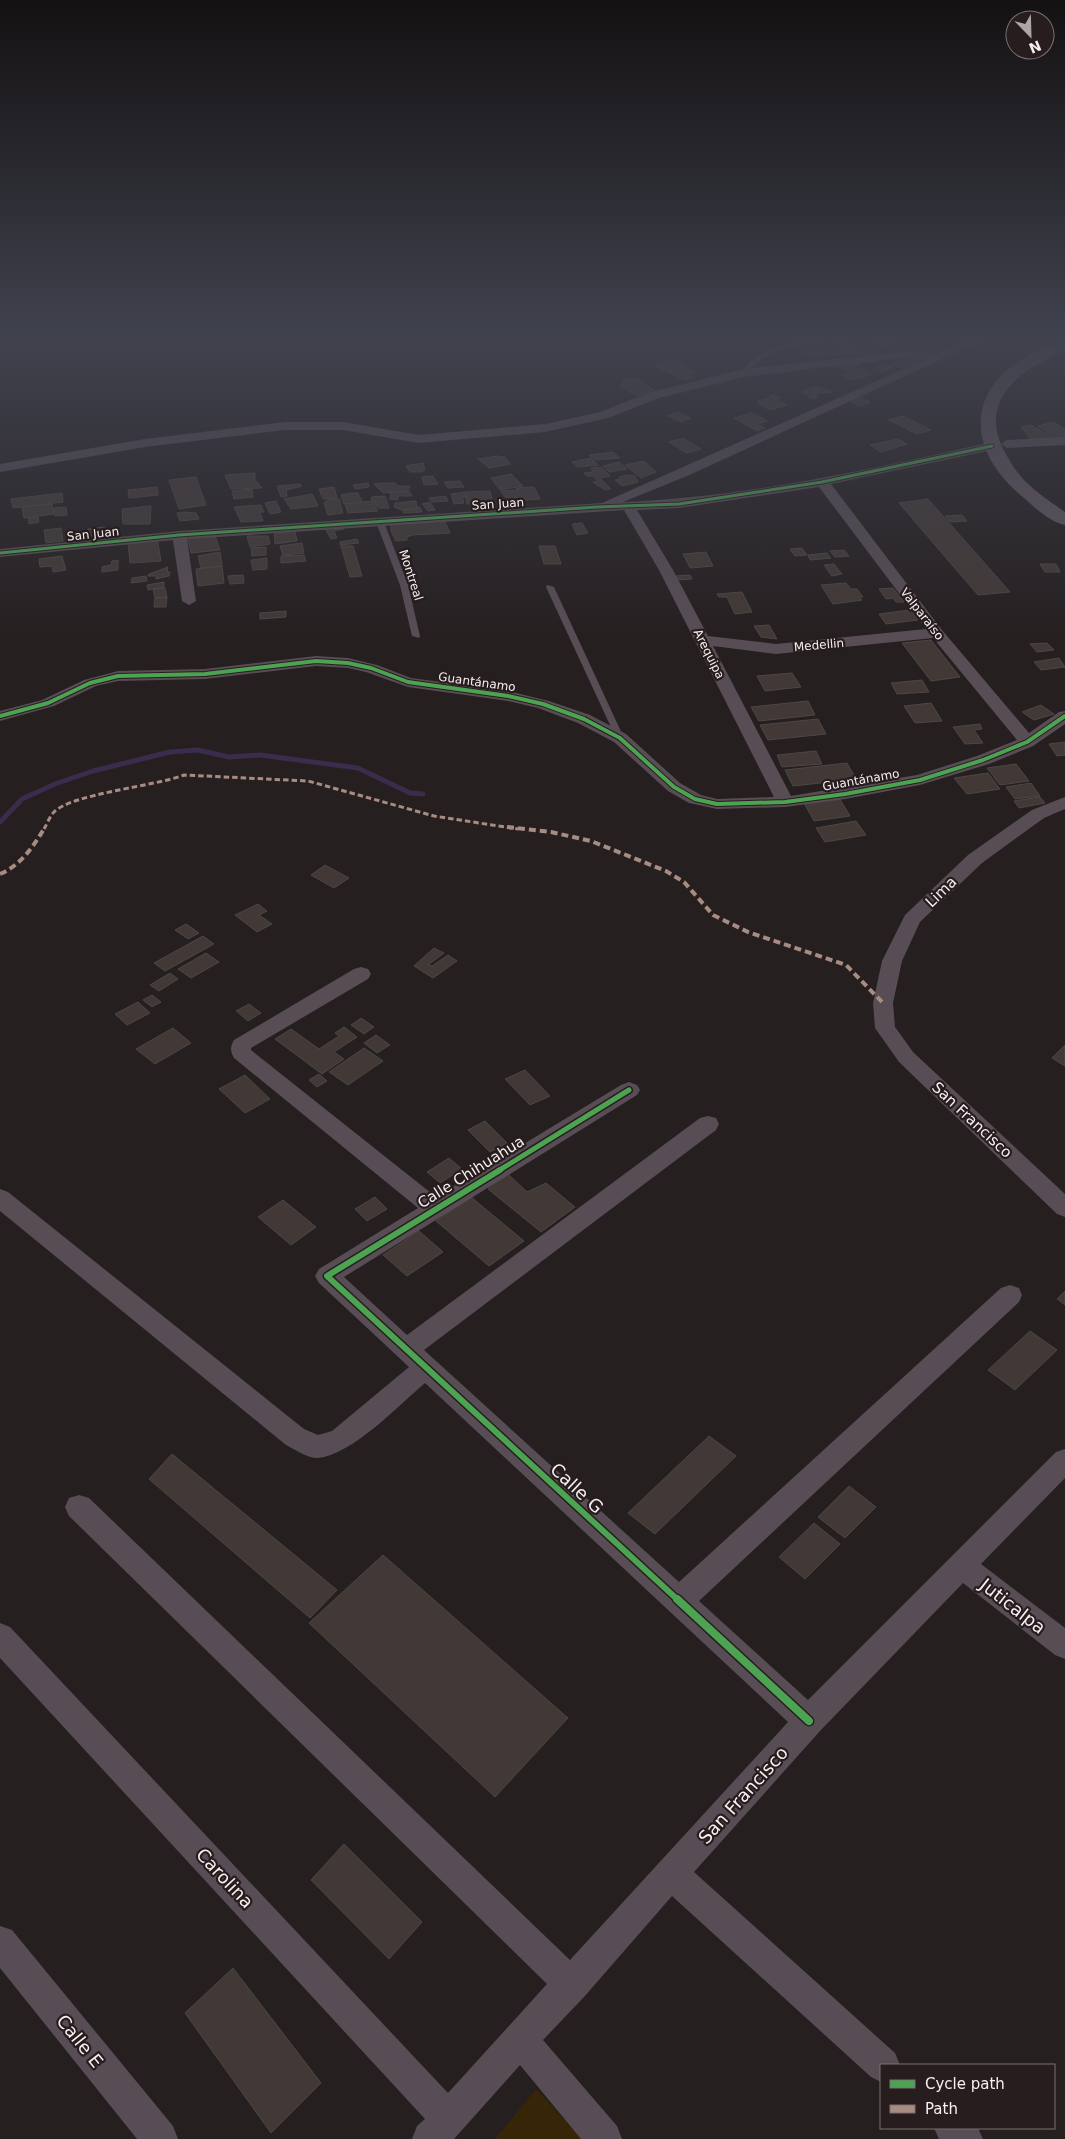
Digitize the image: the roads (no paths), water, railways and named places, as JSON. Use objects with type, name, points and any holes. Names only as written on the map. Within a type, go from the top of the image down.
[{"type":"main road","points":[[996,438],[1000,445],[1035,483],[1065,506]]},
{"type":"main road","points":[[1001,438],[999,459],[1018,484],[1065,520]]},
{"type":"street","points":[[0,468],[180,438]]},
{"type":"street","points":[[413,438],[434,438]]},
{"type":"street","points":[[597,507],[682,473],[760,438]]},
{"type":"street","name":"San Juan","points":[[0,553],[179,535],[597,507],[629,508],[725,498],[895,468],[1000,445],[1065,441]]},
{"type":"street","name":"Valparaíso","points":[[822,482],[937,633],[1027,742]]},
{"type":"street","name":"Arequipa","points":[[629,508],[666,570],[785,802]]},
{"type":"street","points":[[179,535],[189,601]]},
{"type":"street","name":"Medellin","points":[[702,640],[776,649],[937,633]]},
{"type":"street","name":"Guantánamo","points":[[0,716],[48,703],[90,683],[118,676],[205,674],[262,670],[316,661],[348,663],[371,668],[408,682],[508,696],[543,704],[584,718],[620,738],[674,787],[695,799],[717,804],[785,802],[845,794],[920,780],[983,760],[1027,742],[1065,716]]},
{"type":"street","name":"Lima","points":[[884,1028],[883,1003],[892,960],[912,919],[975,859],[1038,814],[1065,802]]},
{"type":"street","points":[[361,974],[241,1045],[241,1053],[435,1209]]},
{"type":"street","name":"San Francisco","points":[[884,1028],[906,1057],[1065,1208]]},
{"type":"street","name":"Calle Chihuahua","points":[[327,1276],[629,1090]]},
{"type":"street","points":[[406,1349],[708,1124]]},
{"type":"street","points":[[0,1198],[295,1437],[317,1447],[340,1440],[426,1367]]},
{"type":"street","name":"Calle G","points":[[327,1276],[809,1721]]},
{"type":"street","points":[[679,1602],[1010,1295]]},
{"type":"street","name":"San Francisco","points":[[440,2129],[522,2041],[809,1721],[1065,1460]]},
{"type":"street","points":[[79,1508],[572,1985]]},
{"type":"street","name":"Juticalpa","points":[[962,1566],[1065,1645]]},
{"type":"street","name":"Carolina","points":[[0,1637],[440,2129]]},
{"type":"street","points":[[672,1874],[882,2064]]},
{"type":"street","name":"Calle E","points":[[0,1942],[160,2139]]},
{"type":"street","points":[[522,2041],[604,2139]]},
{"type":"street","points":[[953,2129],[965,2139]]},
{"type":"lane","name":"Montreal","points":[[380,522],[404,585],[416,636]]},
{"type":"lane","points":[[550,587],[620,738]]},
{"type":"waterway","points":[[0,822],[22,799],[55,784],[93,771],[170,752],[198,750],[229,757],[260,755],[358,768],[410,793],[423,794]]}]
